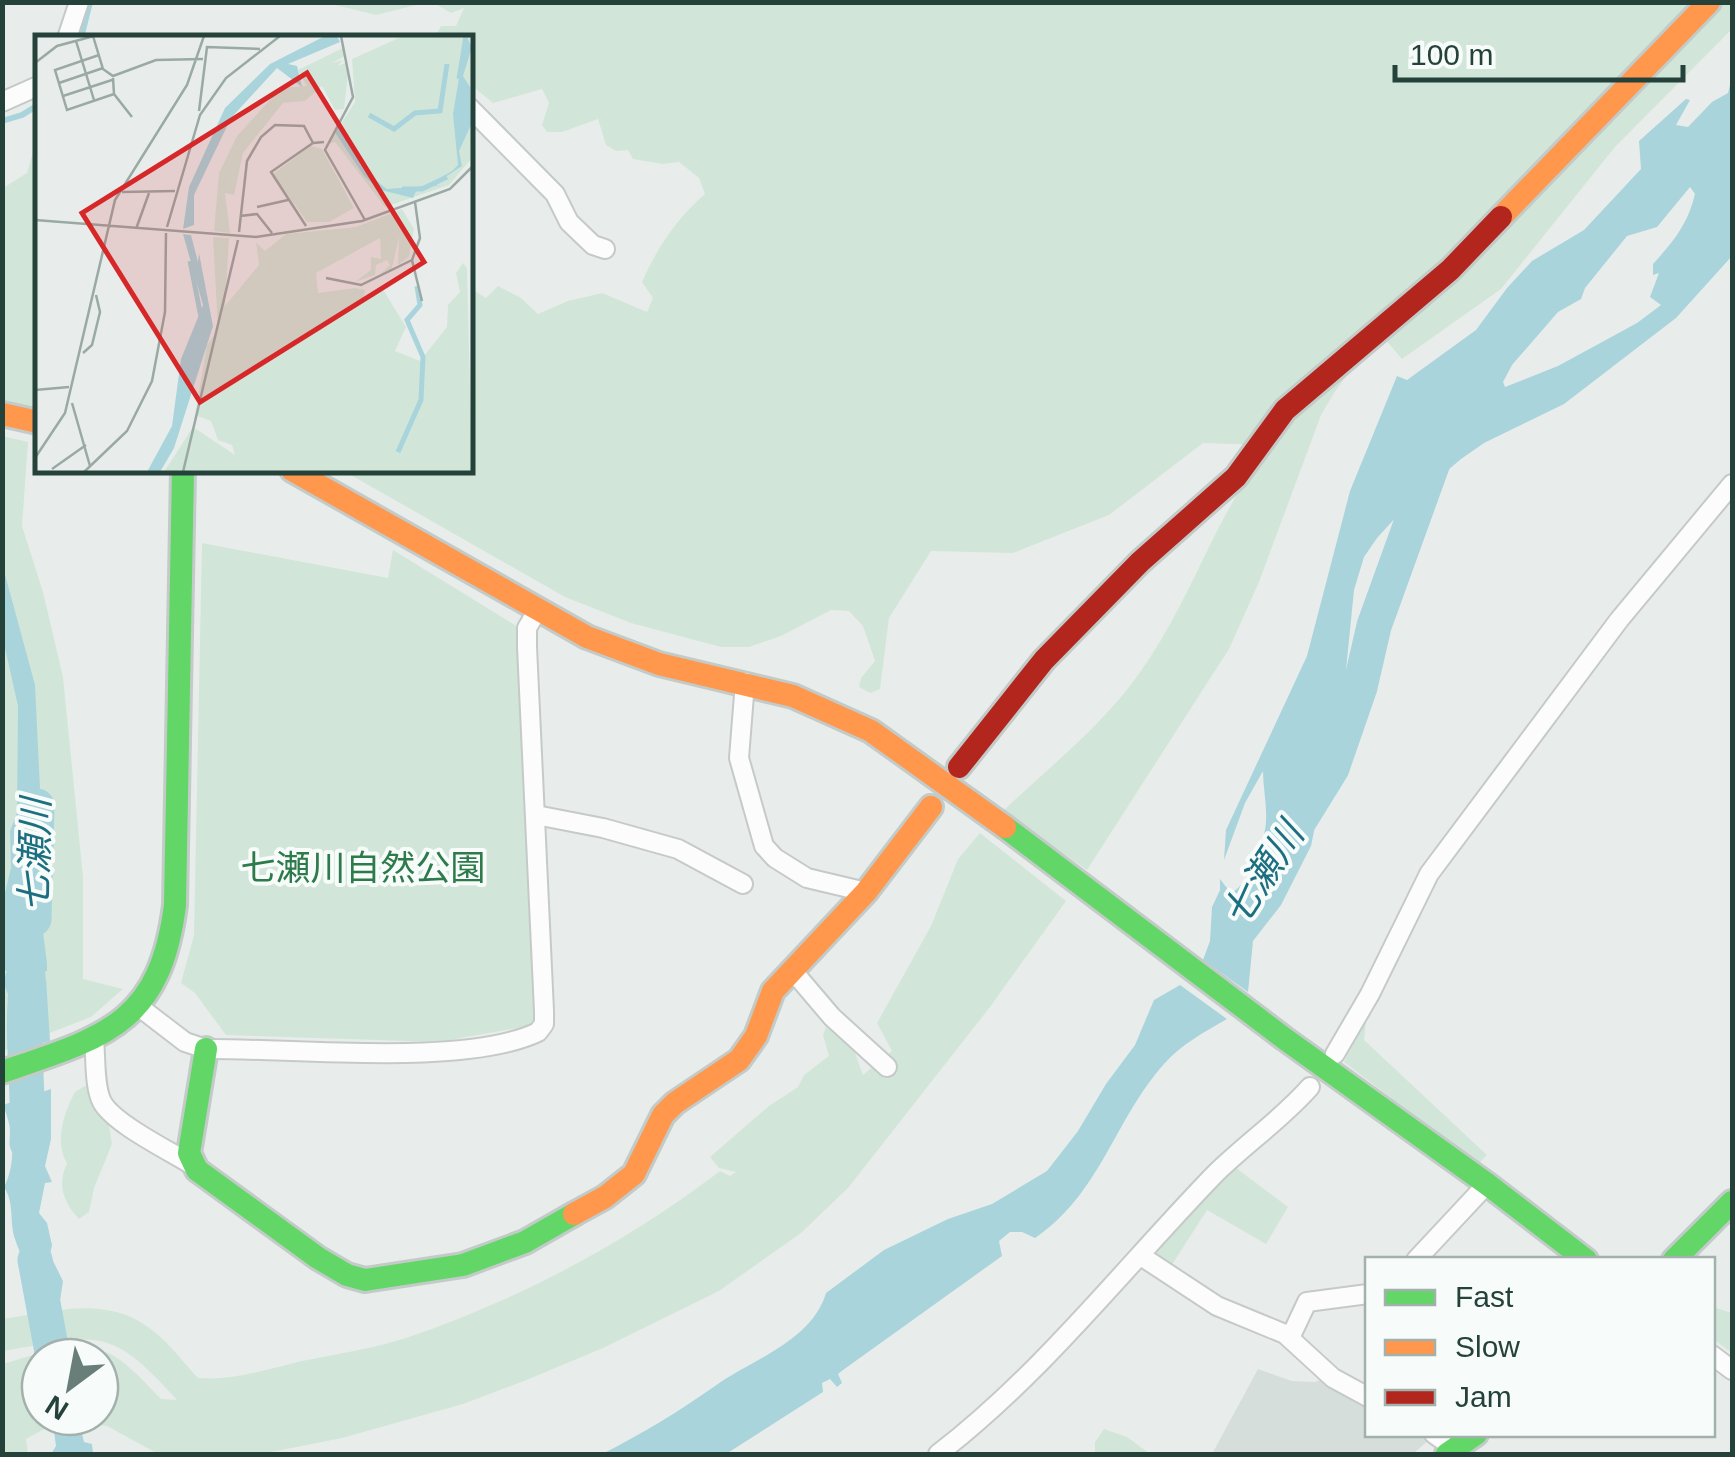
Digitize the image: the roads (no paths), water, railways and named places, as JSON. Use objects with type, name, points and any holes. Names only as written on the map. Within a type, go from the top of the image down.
[{"type":"main road","points":[[959,767],[1044,660],[1140,562],[1236,477],[1285,410],[1462,258],[1709,2]]},
{"type":"main road","points":[[2,414],[35,421]]},
{"type":"main road","points":[[2,1072],[94,1040],[118,1025],[138,1006],[165,964],[174,918],[183,472]]},
{"type":"main road","points":[[295,472],[536,611],[638,658],[745,682],[814,704],[871,731],[1582,1257]]},
{"type":"main road","points":[[206,1049],[189,1153],[192,1165],[318,1258],[355,1278],[374,1281],[476,1262],[526,1242],[628,1180],[642,1162],[658,1123],[669,1108],[739,1060],[756,1036],[773,990],[866,892],[931,807]]},
{"type":"main road","points":[[1677,1257],[1732,1202]]},
{"type":"main road","points":[[1451,1452],[1472,1437]]},
{"type":"street","points":[[69,35],[79,2]]},
{"type":"street","points":[[2,102],[35,87]]},
{"type":"street","points":[[472,110],[555,194],[569,222],[594,245],[606,249]]},
{"type":"street","points":[[1334,1054],[1362,1010],[1429,874],[1619,620],[1732,484]]},
{"type":"street","points":[[138,1006],[185,1042],[206,1049],[440,1050],[498,1043],[538,1032],[544,1024],[544,1011],[526,647],[527,628],[536,611]]},
{"type":"street","points":[[745,682],[739,758],[764,846],[800,875],[866,892]]},
{"type":"street","points":[[536,815],[678,849],[742,884]]},
{"type":"street","points":[[792,970],[832,1016],[888,1068]]},
{"type":"street","points":[[94,1040],[104,1105],[192,1165]]},
{"type":"street","points":[[938,1454],[1006,1400],[1214,1176],[1276,1122],[1310,1086]]},
{"type":"street","points":[[1419,1257],[1487,1184]]},
{"type":"street","points":[[1141,1256],[1218,1306],[1290,1338],[1333,1378],[1365,1395]]},
{"type":"street","points":[[1290,1338],[1307,1302],[1365,1294]]},
{"type":"water","points":[[1732,77],[1732,256],[1676,318],[1564,404],[1484,443],[1461,459],[1408,504],[1364,557],[1354,590],[1345,680],[1311,846],[1281,905],[1253,941],[1248,992],[1203,960],[1220,879],[1231,893],[1238,888],[1250,872],[1263,840],[1263,771],[1245,803],[1224,860],[1226,830],[1307,656],[1350,491],[1397,376],[1407,380],[1476,330],[1532,261],[1584,230],[1641,169],[1639,141],[1686,99],[1690,100],[1676,125],[1688,127],[1712,102],[1728,93]],"holes":[[[1690,187],[1695,194],[1679,232],[1653,264],[1653,275],[1659,273],[1650,297],[1661,305],[1637,323],[1558,366],[1505,387],[1503,382],[1512,365],[1558,312],[1581,299],[1585,288],[1627,236],[1657,227]]]},
{"type":"water","points":[[3,567],[35,685],[41,809],[36,878],[47,963],[47,971],[39,974],[46,979],[50,1041],[39,1044],[33,1014],[29,1013],[15,1045],[16,1052],[11,1054],[17,1016],[3,982],[7,971],[3,970],[3,901],[11,868],[10,831],[17,813],[18,706],[3,639]]},
{"type":"water","points":[[1180,985],[1227,1019],[1186,1044],[1164,1064],[1076,1200],[1035,1238],[1010,1232],[999,1241],[1002,1256],[843,1370],[838,1374],[842,1383],[837,1387],[830,1379],[822,1383],[823,1392],[726,1454],[602,1454],[779,1348],[808,1324],[826,1293],[884,1250],[948,1219],[992,1204],[1047,1171],[1135,1045],[1154,1000]]},
{"type":"water","points":[[51,1089],[51,1139],[45,1166],[52,1182],[45,1183],[39,1213],[47,1223],[50,1255],[63,1281],[60,1301],[30,1306],[32,1287],[19,1269],[23,1265],[4,1187],[11,1167],[12,1146],[3,1105]]},
{"type":"water","points":[[55,1437],[83,1437],[84,1442],[92,1444],[93,1454],[51,1454],[56,1446]]},
{"type":"waterway","points":[[82,35],[90,2]]},
{"type":"waterway","points":[[2,121],[35,107]]},
{"type":"waterway","name":"七瀬川","points":[[1301,818],[1332,768],[1360,687],[1374,626],[1439,446]]},
{"type":"waterway","name":"七瀬川","points":[[34,919],[37,806]]},
{"type":"waterway","name":"七瀬川","points":[[27,1143],[24,1016],[28,976]]},
{"type":"waterway","name":"七瀬川","points":[[35,1260],[49,1337]]},
{"type":"park label","name":"七瀬川自然公園","points":[[363,867]]}]
